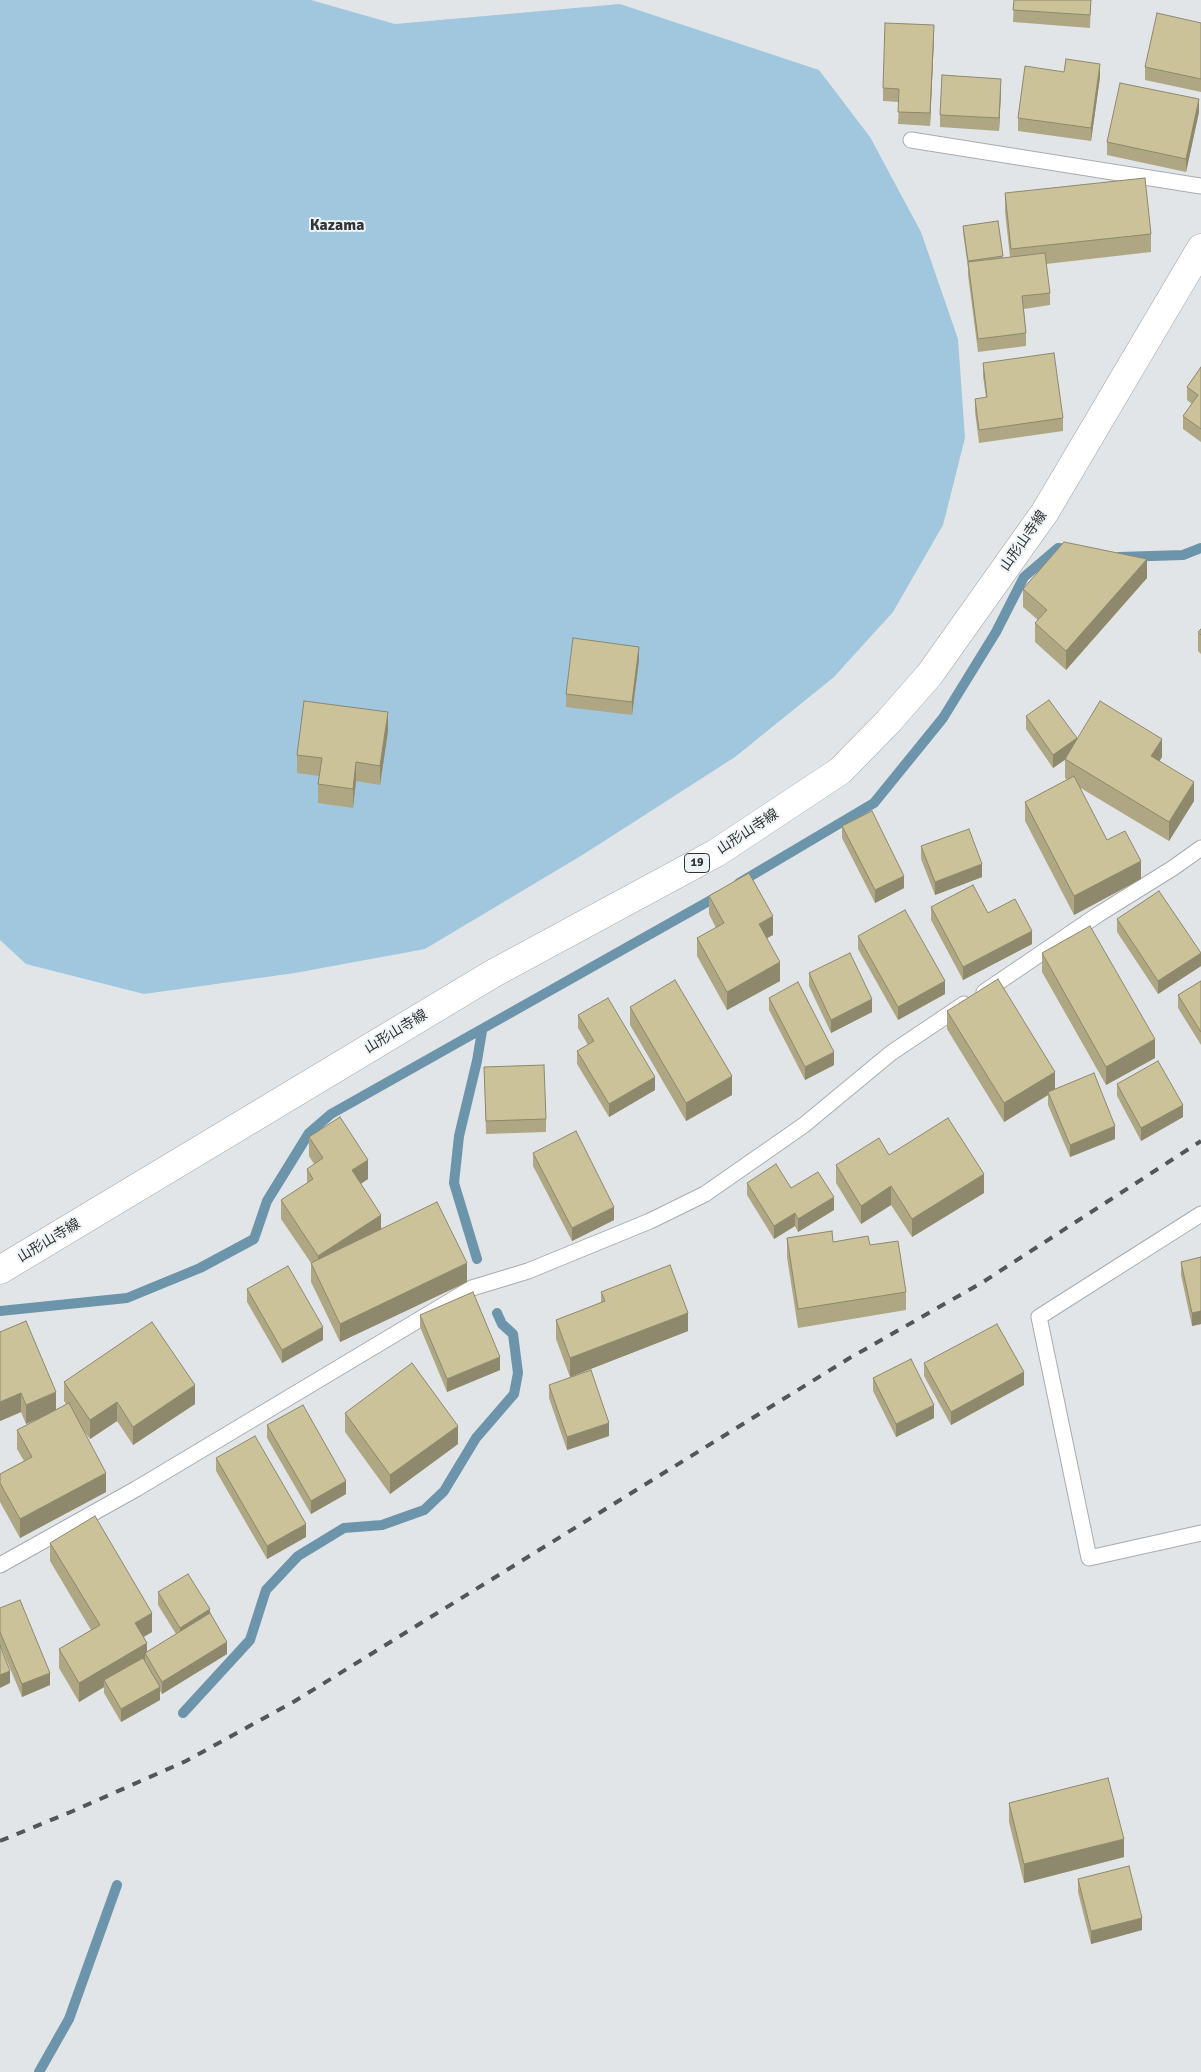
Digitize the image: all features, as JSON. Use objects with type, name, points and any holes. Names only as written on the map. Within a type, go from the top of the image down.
[{"type":"main road","name":"山形山寺線","points":[[0,1270],[494,973],[716,854],[840,771],[888,722],[930,674],[1045,512],[1201,248]]},
{"type":"lane","points":[[911,140],[1201,186]]},
{"type":"lane","points":[[0,1565],[136,1489],[472,1288],[528,1271],[650,1221],[705,1194],[804,1125],[891,1052],[932,1024],[1000,983],[1099,914],[1173,868],[1201,848]]},
{"type":"lane","points":[[1201,1214],[1039,1317],[1089,1558],[1201,1532]]},
{"type":"shaded area","points":[[0,0],[311,0],[395,24],[620,4],[819,70],[870,137],[921,232],[958,339],[965,438],[943,525],[893,612],[834,677],[735,757],[584,854],[425,949],[295,973],[144,994],[26,964],[0,940]]},
{"type":"building","points":[[1014,0],[1091,0],[1090,15],[1013,10]]},
{"type":"building","points":[[1157,13],[1201,23],[1201,79],[1145,67]]},
{"type":"building","points":[[885,23],[934,25],[930,113],[898,112],[899,89],[883,88]]},
{"type":"building","points":[[1066,59],[1100,64],[1091,128],[1018,118],[1025,66],[1064,72]]},
{"type":"building","points":[[942,75],[1001,79],[999,118],[940,115]]},
{"type":"building","points":[[1120,83],[1199,99],[1186,159],[1107,142]]},
{"type":"building","points":[[1145,178],[1151,234],[1011,249],[1005,193]]},
{"type":"building","points":[[998,221],[1003,256],[968,261],[963,226]]},
{"type":"building","points":[[1045,253],[1050,293],[1022,296],[1026,333],[978,339],[968,262]]},
{"type":"building","points":[[1054,353],[1063,418],[979,430],[975,399],[987,397],[983,363]]},
{"type":"building","points":[[1201,367],[1201,429],[1183,416],[1198,395],[1187,387]]},
{"type":"building","points":[[1064,542],[1147,559],[1066,651],[1035,623],[1047,610],[1023,589]]},
{"type":"building","points":[[573,638],[639,647],[632,702],[566,694]]},
{"type":"building","points":[[1049,700],[1077,738],[1053,755],[1026,716]]},
{"type":"building","points":[[304,701],[388,712],[380,766],[356,762],[353,789],[318,784],[322,758],[297,755]]},
{"type":"building","points":[[1100,701],[1162,739],[1151,756],[1194,782],[1169,822],[1065,759]]},
{"type":"building","points":[[1074,776],[1107,840],[1125,831],[1141,861],[1074,896],[1025,802]]},
{"type":"building","points":[[872,811],[904,876],[875,890],[842,826]]},
{"type":"building","points":[[969,829],[982,864],[935,882],[921,846]]},
{"type":"building","points":[[749,873],[773,916],[759,924],[780,962],[727,992],[697,938],[724,923],[709,896]]},
{"type":"building","points":[[973,885],[988,913],[1015,899],[1032,931],[963,967],[931,907]]},
{"type":"building","points":[[1159,891],[1201,953],[1158,981],[1117,919]]},
{"type":"building","points":[[905,910],[945,981],[898,1007],[858,936]]},
{"type":"building","points":[[1090,926],[1155,1039],[1106,1067],[1042,953]]},
{"type":"building","points":[[850,953],[872,999],[831,1020],[809,973]]},
{"type":"building","points":[[998,979],[1055,1072],[1004,1103],[947,1011]]},
{"type":"building","points":[[675,980],[732,1076],[686,1103],[630,1007]]},
{"type":"building","points":[[1201,981],[1201,1032],[1178,995]]},
{"type":"building","points":[[798,982],[834,1052],[805,1067],[769,998]]},
{"type":"building","points":[[608,998],[655,1077],[609,1104],[577,1051],[594,1041],[578,1015]]},
{"type":"building","points":[[1158,1061],[1183,1105],[1141,1128],[1117,1084]]},
{"type":"building","points":[[544,1065],[546,1119],[486,1121],[484,1067]]},
{"type":"building","points":[[1094,1073],[1115,1126],[1070,1145],[1048,1092]]},
{"type":"building","points":[[340,1117],[368,1160],[352,1170],[381,1215],[318,1256],[281,1200],[313,1179],[307,1169],[323,1158],[309,1137]]},
{"type":"building","points":[[948,1118],[984,1174],[912,1219],[891,1186],[861,1206],[836,1165],[879,1138],[889,1155]]},
{"type":"building","points":[[576,1131],[614,1207],[572,1228],[533,1153]]},
{"type":"building","points":[[776,1164],[791,1188],[818,1172],[834,1197],[798,1219],[795,1213],[774,1226],[747,1183]]},
{"type":"building","points":[[437,1202],[467,1263],[340,1324],[311,1263]]},
{"type":"building","points":[[832,1231],[833,1242],[868,1236],[870,1245],[898,1241],[906,1292],[798,1309],[787,1238]]},
{"type":"building","points":[[1201,1257],[1201,1311],[1192,1313],[1181,1262]]},
{"type":"building","points":[[670,1265],[688,1313],[570,1358],[556,1320],[605,1301],[601,1292]]},
{"type":"building","points":[[288,1266],[323,1327],[282,1350],[247,1289]]},
{"type":"building","points":[[473,1292],[500,1357],[447,1379],[420,1315]]},
{"type":"building","points":[[26,1321],[56,1392],[26,1405],[21,1393],[0,1402],[0,1332]]},
{"type":"building","points":[[152,1322],[195,1385],[133,1427],[117,1402],[90,1420],[64,1382]]},
{"type":"building","points":[[997,1324],[1024,1372],[951,1412],[924,1363]]},
{"type":"building","points":[[911,1359],[934,1405],[896,1424],[873,1378]]},
{"type":"building","points":[[412,1363],[458,1426],[390,1475],[345,1413]]},
{"type":"building","points":[[591,1370],[609,1423],[567,1437],[549,1385]]},
{"type":"building","points":[[69,1403],[106,1473],[20,1519],[0,1483],[0,1474],[32,1457],[17,1430]]},
{"type":"building","points":[[303,1405],[346,1481],[311,1501],[267,1425]]},
{"type":"building","points":[[255,1436],[306,1524],[267,1546],[216,1458]]},
{"type":"building","points":[[95,1516],[152,1613],[135,1623],[147,1643],[79,1683],[59,1649],[100,1625],[50,1543]]},
{"type":"building","points":[[188,1574],[210,1609],[180,1628],[158,1592]]},
{"type":"building","points":[[20,1600],[50,1673],[22,1684],[0,1632],[0,1608]]},
{"type":"building","points":[[210,1613],[227,1642],[162,1682],[145,1653]]},
{"type":"building","points":[[0,1645],[10,1671],[0,1675]]},
{"type":"building","points":[[143,1658],[160,1687],[121,1709],[104,1680]]},
{"type":"building","points":[[1108,1778],[1124,1839],[1024,1864],[1009,1803]]},
{"type":"building","points":[[1129,1866],[1142,1918],[1091,1931],[1078,1879]]},
{"type":"waterway","points":[[739,883],[874,803],[943,718],[996,632],[1024,577],[1058,548],[1072,549]]},
{"type":"waterway","points":[[1119,557],[1183,555],[1201,548]]},
{"type":"waterway","points":[[0,1311],[127,1298],[200,1268],[254,1239],[267,1201],[309,1133],[331,1114],[718,896]]},
{"type":"waterway","points":[[477,1259],[454,1183],[459,1136],[477,1061],[482,1031]]},
{"type":"waterway","points":[[183,1713],[250,1640],[266,1590],[298,1556],[344,1528],[382,1525],[424,1510],[444,1491],[476,1438],[514,1394],[518,1373],[513,1334],[502,1324],[497,1313]]},
{"type":"waterway","points":[[39,2072],[69,2019],[117,1885]]},
{"type":"railway","points":[[0,1841],[186,1761],[295,1701],[848,1359],[983,1282],[1201,1141]]},
{"type":"district","name":"Kazama","points":[[337,226]]}]
